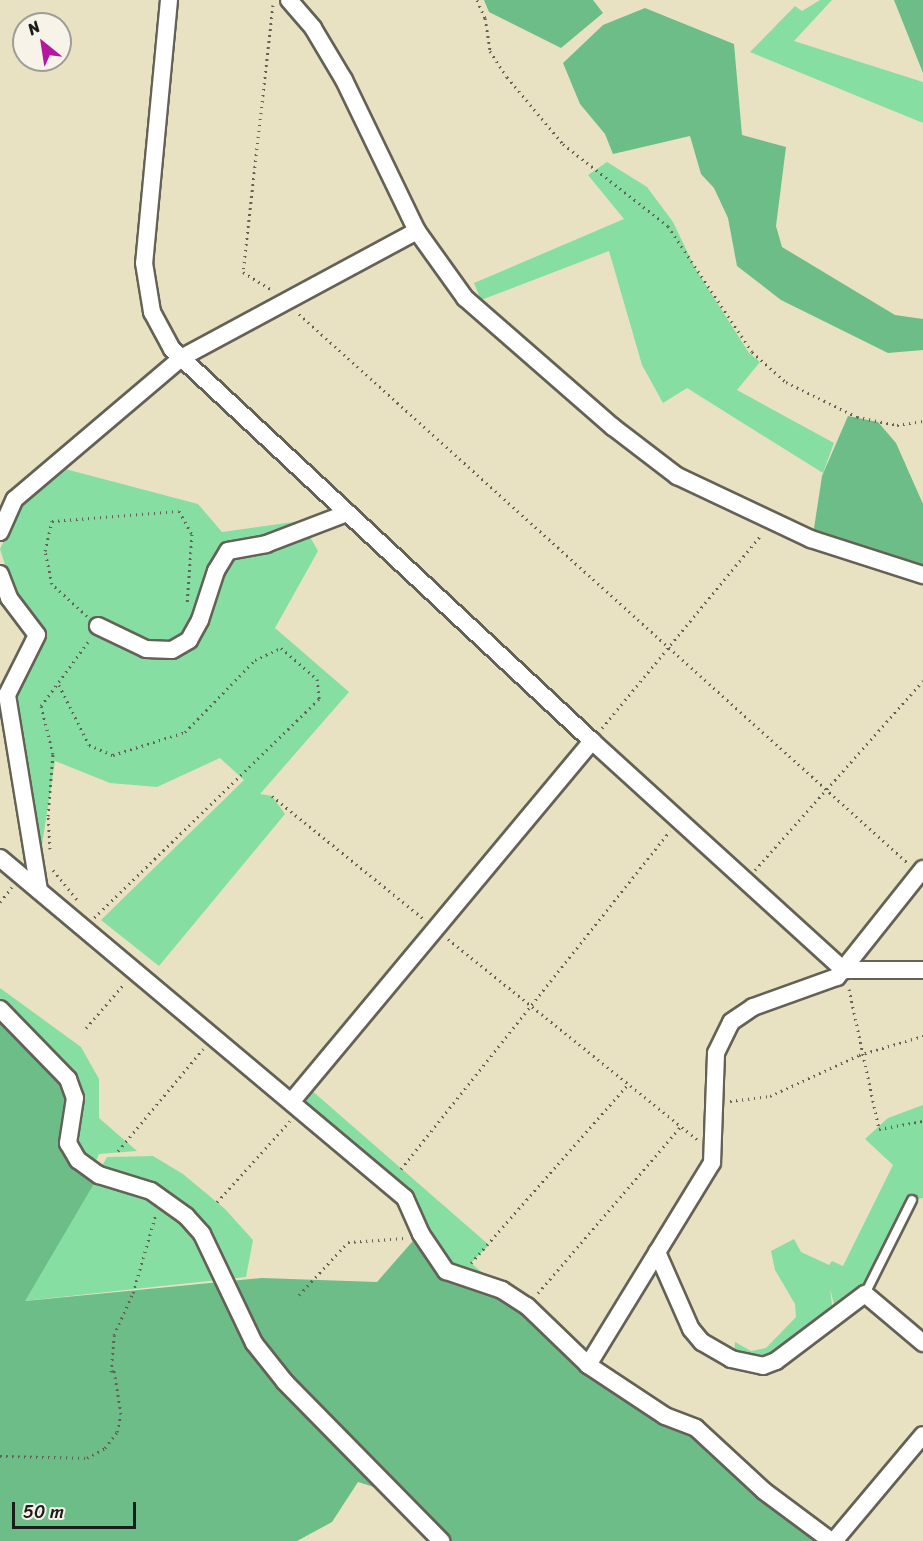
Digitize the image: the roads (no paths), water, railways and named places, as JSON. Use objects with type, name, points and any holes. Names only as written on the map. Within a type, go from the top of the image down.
[{"type":"street","points":[[169,0],[144,263],[152,312],[171,349],[592,741],[844,970],[923,970]]},
{"type":"street","points":[[288,0],[313,28],[344,80],[417,231],[465,298],[629,440],[677,476],[772,521],[857,557],[923,575]]},
{"type":"street","points":[[0,532],[15,499],[181,357],[417,231]]},
{"type":"street","points":[[99,626],[146,649],[172,650],[189,640],[195,630],[216,571],[228,551],[266,544],[347,513]]},
{"type":"street","points":[[0,574],[9,598],[37,635],[4,691],[39,890]]},
{"type":"street","points":[[297,1104],[435,927],[592,741]]},
{"type":"street","points":[[0,858],[297,1104],[405,1198],[421,1234],[446,1271],[502,1290],[527,1306],[588,1365],[665,1416],[696,1428],[764,1491],[832,1541],[923,1435]]},
{"type":"street","points":[[588,1365],[712,1163],[716,1053],[731,1022],[753,1007],[815,987],[844,970],[921,871]]},
{"type":"street","points":[[0,1009],[68,1079],[75,1098],[68,1143],[78,1160],[99,1174],[151,1191],[186,1216],[202,1234],[254,1343],[285,1382],[441,1541]]},
{"type":"street","points":[[657,1252],[680,1310],[702,1342],[731,1359],[763,1366],[865,1294],[923,1343]]},
{"type":"lane","points":[[865,1294],[912,1200]]}]
